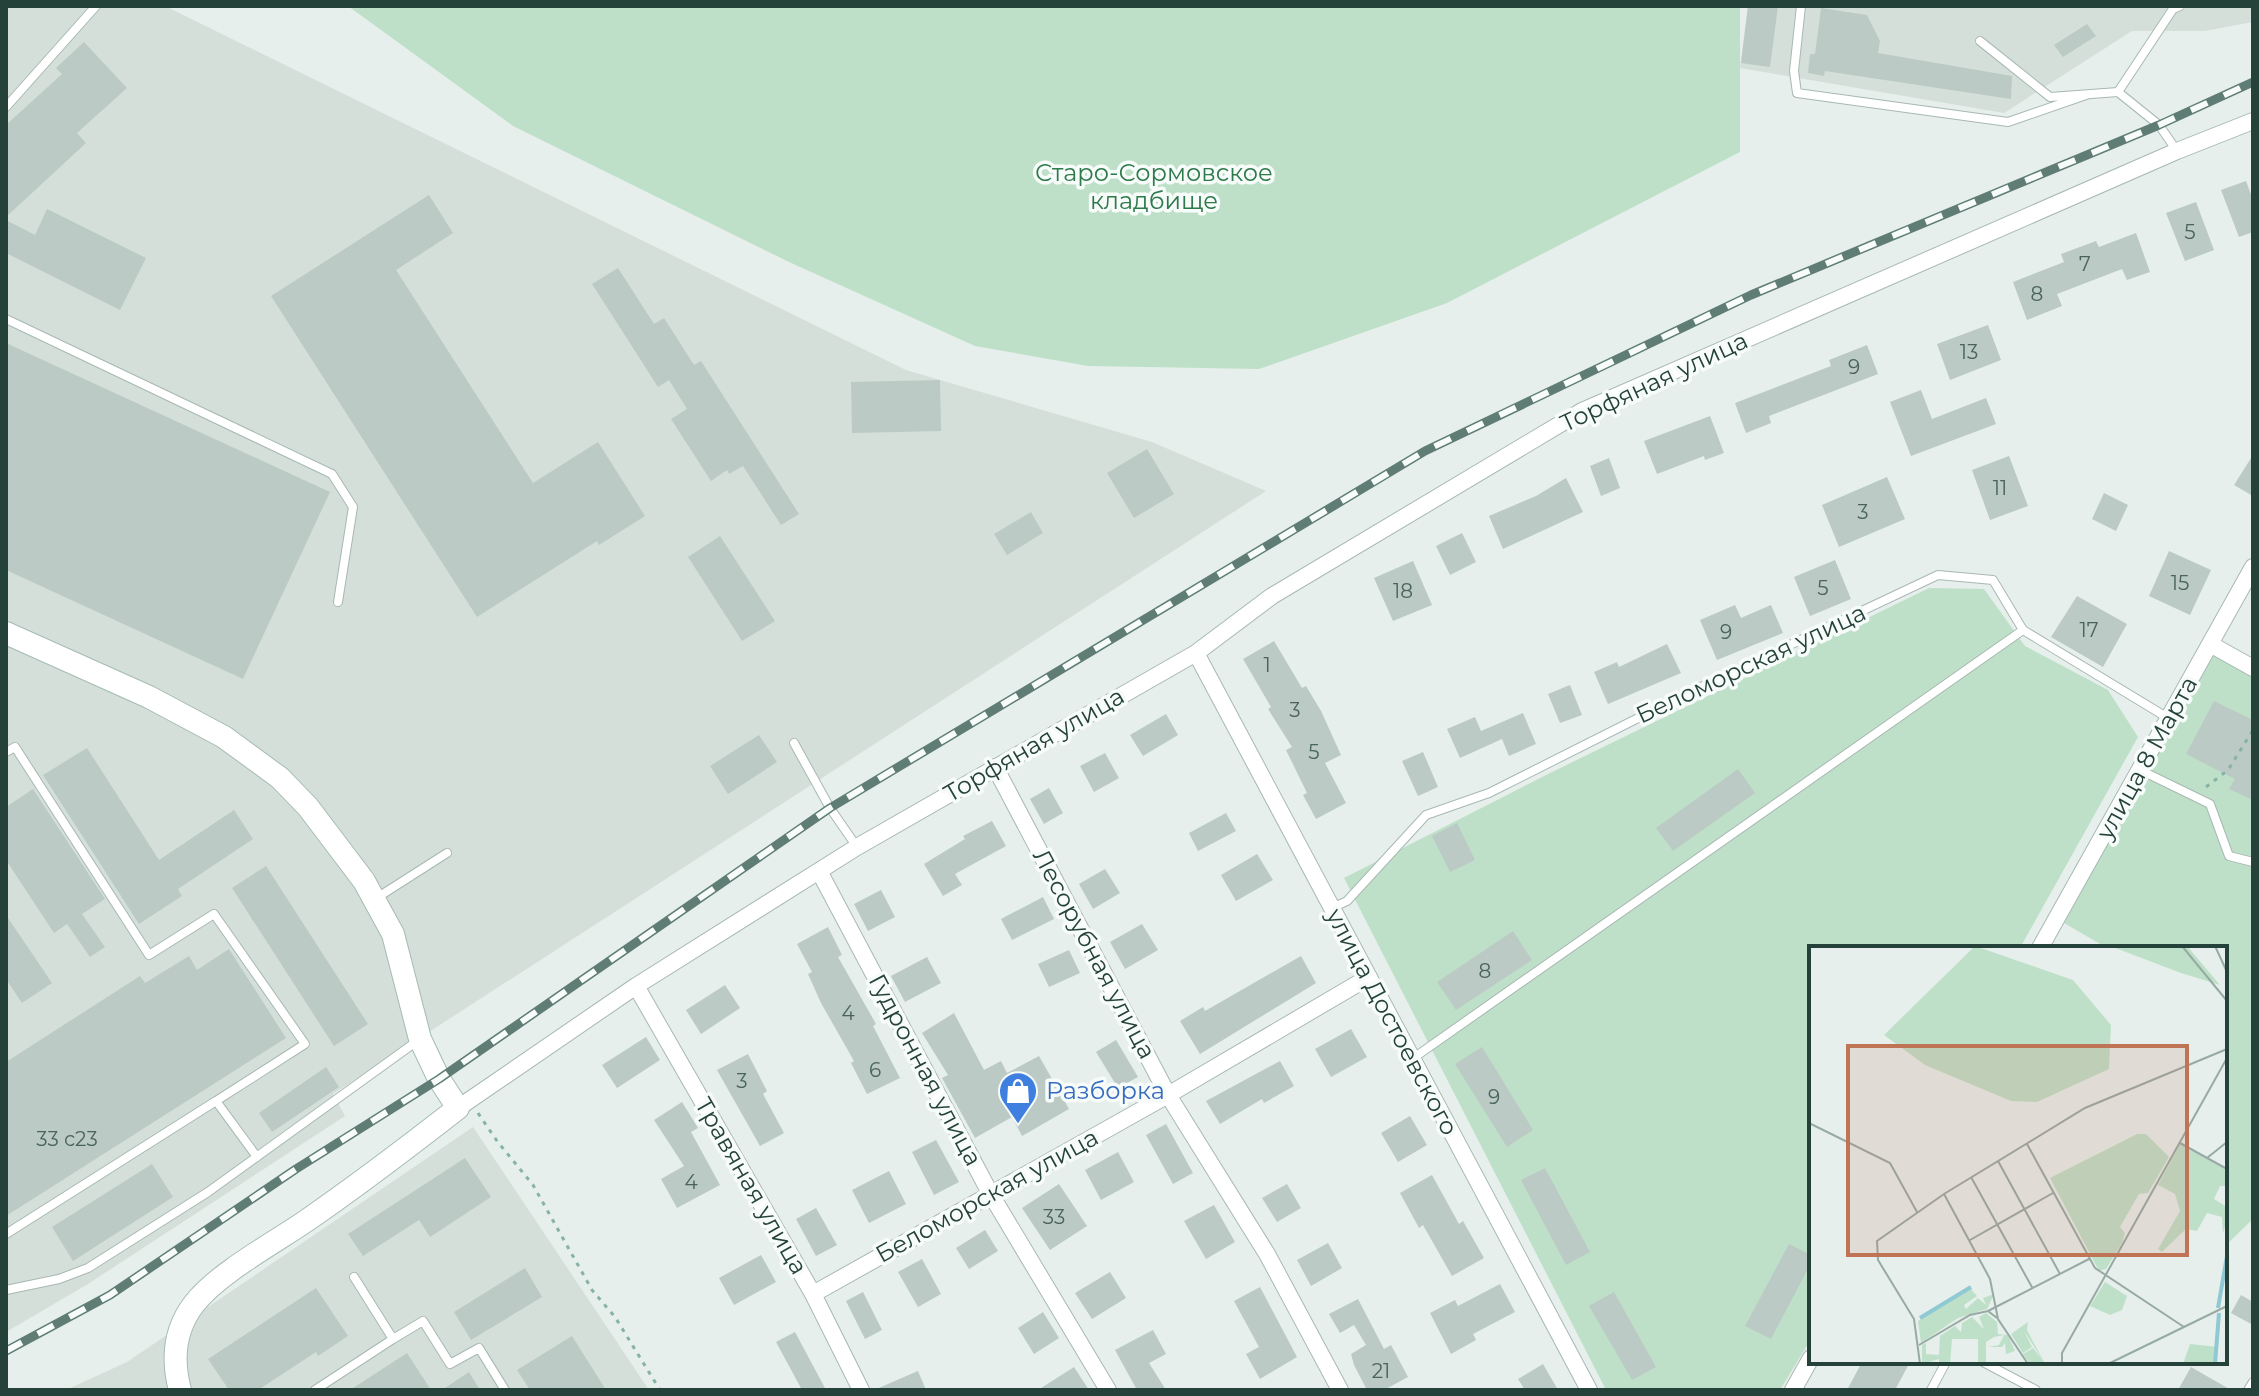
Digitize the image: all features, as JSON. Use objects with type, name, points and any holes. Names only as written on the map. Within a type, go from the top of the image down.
[{"type":"street","name":"Торфяная улица","points":[[464,1104],[636,986],[857,847],[1196,653],[1272,596],[1582,411],[2177,151],[2253,121]]},
{"type":"street","name":"улица 8 Марта","points":[[2041,946],[2253,567]]},
{"type":"street","points":[[6,633],[149,697],[224,737],[280,778],[308,807],[364,881],[393,934],[420,1039],[439,1079],[464,1104],[346,1194],[216,1282],[194,1304],[183,1322],[175,1346],[175,1370],[180,1390]]},
{"type":"street","points":[[2210,644],[2253,668]]},
{"type":"street","name":"улица Достоевского","points":[[1196,653],[1589,1390]]},
{"type":"street","name":"Лесорубная улица","points":[[995,767],[1168,1095],[1267,1254],[1340,1390]]},
{"type":"street","name":"Гудронная улица","points":[[819,871],[990,1193],[1108,1390]]},
{"type":"street","name":"Беломорская улица","points":[[813,1294],[1168,1095],[1369,977]]},
{"type":"street","name":"Травяная улица","points":[[636,986],[813,1294],[861,1390]]},
{"type":"street","points":[[1793,1390],[1809,1362]]},
{"type":"lane","points":[[6,107],[96,6]]},
{"type":"lane","points":[[1801,6],[1794,71],[1797,93],[2008,122],[2089,94]]},
{"type":"lane","points":[[2118,92],[2173,9],[2180,6]]},
{"type":"lane","points":[[1980,41],[2050,97],[2118,92],[2159,125],[2177,151]]},
{"type":"lane","points":[[6,319],[332,474],[353,507],[338,602]]},
{"type":"lane","name":"Беломорская улица","points":[[1332,909],[1347,901],[1426,815],[1489,793],[1686,694],[1938,575],[1993,580],[2023,630],[2169,719]]},
{"type":"lane","points":[[1412,1059],[2023,630]]},
{"type":"lane","points":[[794,743],[830,808],[857,847]]},
{"type":"lane","points":[[6,752],[15,747],[149,955],[214,914],[305,1044],[6,1234]]},
{"type":"lane","points":[[2140,770],[2210,804],[2229,856],[2253,862]]},
{"type":"lane","points":[[374,899],[447,853]]},
{"type":"lane","points":[[6,1290],[59,1279],[88,1268],[208,1192],[420,1039]]},
{"type":"lane","points":[[216,1101],[257,1157]]},
{"type":"lane","points":[[354,1277],[393,1339]]},
{"type":"lane","points":[[315,1390],[423,1321],[450,1364],[479,1348],[505,1390]]},
{"type":"lane","points":[[1931,1390],[1945,1364]]},
{"type":"lane","points":[[1987,1364],[2036,1390]]},
{"type":"lane","points":[[2248,1390],[2253,1382]]},
{"type":"path","points":[[2193,796],[2228,770],[2253,730]]},
{"type":"path","points":[[464,1104],[533,1185],[592,1290],[615,1317],[660,1390]]},
{"type":"shaded area","points":[[6,6],[165,6],[906,370],[1152,442],[1266,491],[333,1094],[345,1116],[88,1284],[6,1332]]},
{"type":"shaded area","points":[[1748,6],[2253,6],[2253,22],[2205,31],[2132,31],[2004,113],[1740,68]]},
{"type":"shaded area","points":[[473,1127],[649,1390],[66,1390],[127,1362]]},
{"type":"green space","name":"Старо-Сормовское кладбище","points":[[348,6],[1740,6],[1740,152],[1447,303],[1259,369],[1088,366],[975,346],[789,262],[513,126]]},
{"type":"green space","points":[[1929,588],[1984,589],[2025,646],[2108,690],[2138,737],[2021,946],[1809,946],[1809,1342],[1780,1390],[1606,1390],[1344,878],[1548,774]]},
{"type":"green space","points":[[2213,653],[2253,675],[2253,1219],[2227,1244],[2227,946],[2104,946],[2064,923]]},
{"type":"building","points":[[1748,6],[1778,6],[1770,67],[1741,63]]},
{"type":"building","points":[[1821,8],[1867,15],[1880,41],[1878,53],[2012,76],[2011,99],[1825,71],[1824,76],[1808,73],[1810,54],[1815,54]]},
{"type":"building","points":[[2087,24],[2096,36],[2063,57],[2054,45]]},
{"type":"building","points":[[84,42],[127,88],[77,133],[86,143],[6,217],[6,125],[62,74],[56,68]]},
{"type":"building","points":[[2246,181],[2253,200],[2253,232],[2239,237],[2221,190]]},
{"type":"building","points":[[429,195],[453,233],[396,270],[533,483],[598,442],[645,516],[599,545],[597,541],[477,617],[271,296]]},
{"type":"building","points":[[2196,202],[2214,250],[2185,261],[2166,213]]},
{"type":"building","points":[[47,209],[146,258],[120,310],[6,253],[6,220],[35,235]]},
{"type":"building","points":[[2136,233],[2150,272],[2127,280],[2122,269],[2057,294],[2062,306],[2027,320],[2013,282],[2064,262],[2061,254],[2096,241],[2099,247]]},
{"type":"building","points":[[618,268],[654,324],[664,318],[694,365],[701,361],[799,514],[781,525],[743,466],[729,474],[727,470],[711,481],[671,419],[687,409],[669,380],[658,387],[592,284]]},
{"type":"building","points":[[1988,325],[2001,360],[1950,380],[1937,344]]},
{"type":"building","points":[[6,343],[330,492],[243,679],[6,570]]},
{"type":"building","points":[[1867,345],[1878,374],[1769,416],[1771,423],[1746,433],[1735,403],[1831,366],[1829,360]]},
{"type":"building","points":[[940,380],[941,431],[852,433],[851,382]]},
{"type":"building","points":[[1921,390],[1932,419],[1986,398],[1996,424],[1911,456],[1890,402]]},
{"type":"building","points":[[1710,416],[1724,453],[1705,460],[1704,456],[1657,474],[1644,441]]},
{"type":"building","points":[[1147,449],[1174,494],[1134,518],[1107,473]]},
{"type":"building","points":[[2253,455],[2253,496],[2234,485]]},
{"type":"building","points":[[2009,456],[2028,506],[1990,520],[1972,470]]},
{"type":"building","points":[[1609,458],[1620,488],[1601,496],[1590,466]]},
{"type":"building","points":[[1887,477],[1905,519],[1839,547],[1822,505]]},
{"type":"building","points":[[1566,478],[1583,512],[1503,549],[1489,516],[1536,496]]},
{"type":"building","points":[[2104,493],[2128,505],[2116,531],[2092,519]]},
{"type":"building","points":[[1031,512],[1043,533],[1007,555],[994,534]]},
{"type":"building","points":[[1462,533],[1476,562],[1450,575],[1436,546]]},
{"type":"building","points":[[720,536],[775,621],[742,641],[688,557]]},
{"type":"building","points":[[2169,551],[2211,570],[2190,615],[2149,596]]},
{"type":"building","points":[[1835,560],[1851,599],[1810,616],[1794,577]]},
{"type":"building","points":[[1413,561],[1432,605],[1393,621],[1374,578]]},
{"type":"building","points":[[2077,596],[2127,624],[2103,667],[2051,637]]},
{"type":"building","points":[[1735,605],[1741,618],[1771,605],[1783,633],[1717,660],[1700,620]]},
{"type":"building","points":[[1274,641],[1302,688],[1306,686],[1321,711],[1341,755],[1325,763],[1346,803],[1316,819],[1286,750],[1292,747],[1268,709],[1271,707],[1243,659]]},
{"type":"building","points":[[1667,644],[1681,673],[1608,704],[1594,672],[1617,662],[1619,667]]},
{"type":"building","points":[[1570,685],[1582,715],[1560,723],[1548,694]]},
{"type":"building","points":[[2214,701],[2253,720],[2253,800],[2229,789],[2235,779],[2186,754]]},
{"type":"building","points":[[1523,713],[1536,744],[1509,756],[1502,739],[1460,758],[1447,729],[1475,717],[1481,731]]},
{"type":"building","points":[[1166,714],[1178,735],[1143,756],[1130,735]]},
{"type":"building","points":[[759,735],[777,762],[728,794],[710,766]]},
{"type":"building","points":[[87,748],[159,860],[234,810],[253,839],[178,889],[182,896],[139,924],[43,775]]},
{"type":"building","points":[[1423,752],[1438,787],[1418,796],[1402,761]]},
{"type":"building","points":[[1105,753],[1119,778],[1094,792],[1080,766]]},
{"type":"building","points":[[1738,769],[1755,793],[1673,851],[1656,828]]},
{"type":"building","points":[[1049,788],[1063,813],[1044,824],[1030,799]]},
{"type":"building","points":[[33,789],[105,899],[82,914],[105,947],[90,957],[67,924],[54,933],[6,860],[6,807]]},
{"type":"building","points":[[1226,813],[1236,831],[1198,851],[1189,833]]},
{"type":"building","points":[[992,821],[1006,846],[955,874],[962,885],[943,896],[924,864],[965,839],[963,836]]},
{"type":"building","points":[[1457,823],[1475,860],[1450,872],[1432,836]]},
{"type":"building","points":[[1257,854],[1273,880],[1236,901],[1221,875]]},
{"type":"building","points":[[266,866],[368,1024],[334,1046],[232,888]]},
{"type":"building","points":[[1105,869],[1120,893],[1093,909],[1079,884]]},
{"type":"building","points":[[881,890],[895,917],[868,931],[854,904]]},
{"type":"building","points":[[1043,897],[1054,919],[1012,940],[1001,919]]},
{"type":"building","points":[[6,915],[52,983],[22,1003],[6,979]]},
{"type":"building","points":[[1142,924],[1158,950],[1125,969],[1110,942]]},
{"type":"building","points":[[828,927],[842,955],[838,957],[876,1024],[873,1026],[900,1078],[867,1094],[851,1063],[854,1061],[821,1003],[808,974],[812,972],[797,944]]},
{"type":"building","points":[[1513,931],[1532,960],[1456,1010],[1437,982]]},
{"type":"building","points":[[229,949],[286,1038],[6,1216],[6,1062],[140,976],[145,983],[189,956],[197,970]]},
{"type":"building","points":[[1069,950],[1080,973],[1049,987],[1038,964]]},
{"type":"building","points":[[1301,956],[1316,983],[1200,1054],[1180,1021],[1203,1007],[1205,1011]]},
{"type":"building","points":[[927,957],[941,983],[905,1002],[891,976]]},
{"type":"building","points":[[725,985],[740,1008],[701,1034],[686,1010]]},
{"type":"building","points":[[954,1013],[984,1070],[1001,1061],[1007,1073],[1039,1056],[1069,1109],[1022,1136],[1012,1117],[975,1138],[942,1078],[948,1075],[922,1033]]},
{"type":"building","points":[[1351,1029],[1367,1057],[1331,1077],[1315,1049]]},
{"type":"building","points":[[646,1037],[660,1060],[617,1088],[602,1065]]},
{"type":"building","points":[[1116,1040],[1138,1077],[1118,1088],[1096,1052]]},
{"type":"building","points":[[1482,1047],[1533,1130],[1507,1147],[1455,1064]]},
{"type":"building","points":[[748,1054],[767,1091],[763,1094],[784,1133],[760,1146],[717,1070]]},
{"type":"building","points":[[1280,1061],[1294,1086],[1264,1103],[1262,1099],[1220,1124],[1206,1101]]},
{"type":"building","points":[[326,1067],[339,1087],[272,1132],[259,1113]]},
{"type":"building","points":[[682,1102],[698,1128],[691,1132],[720,1185],[677,1208],[661,1179],[684,1166],[654,1120]]},
{"type":"building","points":[[1410,1116],[1427,1145],[1398,1162],[1381,1133]]},
{"type":"building","points":[[1166,1124],[1193,1173],[1173,1184],[1146,1135]]},
{"type":"building","points":[[936,1140],[959,1182],[934,1195],[912,1152]]},
{"type":"building","points":[[1118,1152],[1134,1182],[1101,1200],[1085,1170]]},
{"type":"building","points":[[465,1158],[491,1197],[430,1237],[419,1220],[363,1256],[348,1234]]},
{"type":"building","points":[[152,1164],[173,1197],[73,1261],[52,1227]]},
{"type":"building","points":[[1545,1168],[1590,1252],[1566,1265],[1521,1180]]},
{"type":"building","points":[[889,1171],[906,1204],[869,1223],[852,1190]]},
{"type":"building","points":[[1432,1175],[1459,1224],[1463,1221],[1484,1258],[1452,1276],[1423,1225],[1419,1228],[1400,1193]]},
{"type":"building","points":[[1059,1184],[1087,1226],[1050,1250],[1022,1208]]},
{"type":"building","points":[[1287,1184],[1301,1208],[1277,1222],[1262,1198]]},
{"type":"building","points":[[1214,1205],[1235,1242],[1206,1259],[1184,1221]]},
{"type":"building","points":[[816,1208],[837,1245],[816,1256],[796,1219]]},
{"type":"building","points":[[985,1230],[998,1251],[969,1269],[956,1248]]},
{"type":"building","points":[[1328,1243],[1342,1268],[1311,1286],[1297,1260]]},
{"type":"building","points":[[1789,1244],[1809,1254],[1809,1267],[1771,1339],[1745,1326]]},
{"type":"building","points":[[761,1255],[776,1282],[734,1305],[719,1278]]},
{"type":"building","points":[[922,1259],[941,1294],[918,1307],[898,1272]]},
{"type":"building","points":[[525,1268],[542,1297],[471,1340],[454,1312]]},
{"type":"building","points":[[1110,1272],[1126,1298],[1092,1319],[1075,1293]]},
{"type":"building","points":[[1500,1284],[1515,1312],[1473,1334],[1476,1340],[1451,1354],[1430,1313],[1455,1300],[1458,1306]]},
{"type":"building","points":[[1260,1287],[1297,1357],[1260,1379],[1246,1354],[1259,1347],[1234,1301]]},
{"type":"building","points":[[316,1288],[348,1336],[318,1356],[316,1352],[258,1390],[229,1390],[208,1359]]},
{"type":"building","points":[[863,1292],[882,1330],[865,1339],[846,1301]]},
{"type":"building","points":[[1614,1292],[1656,1367],[1632,1380],[1589,1306]]},
{"type":"building","points":[[2241,1295],[2253,1302],[2253,1325],[2231,1313]]},
{"type":"building","points":[[1358,1299],[1384,1349],[1391,1345],[1408,1377],[1384,1390],[1367,1390],[1354,1365],[1351,1354],[1366,1345],[1354,1325],[1340,1333],[1329,1314]]},
{"type":"building","points":[[1043,1312],[1059,1338],[1034,1354],[1018,1328]]},
{"type":"building","points":[[1153,1330],[1166,1354],[1149,1363],[1166,1390],[1137,1390],[1115,1350]]},
{"type":"building","points":[[795,1332],[826,1390],[802,1390],[776,1342]]},
{"type":"building","points":[[572,1336],[606,1390],[530,1390],[517,1370]]},
{"type":"building","points":[[407,1353],[431,1390],[350,1390]]},
{"type":"building","points":[[1543,1364],[1558,1390],[1525,1390],[1518,1379]]},
{"type":"building","points":[[1861,1364],[1909,1364],[1895,1390],[1847,1390]]},
{"type":"building","points":[[1074,1367],[1089,1390],[1038,1390]]},
{"type":"building","points":[[2191,1367],[2231,1390],[2178,1390]]},
{"type":"building","points":[[918,1371],[926,1390],[874,1390]]},
{"type":"building","points":[[469,1372],[480,1390],[442,1390]]},
{"type":"railway","points":[[6,1351],[110,1295],[296,1169],[439,1079],[830,808],[1425,451],[1751,295],[2159,125],[2253,82]]},
{"type":"place","name":"Разборка","points":[[1018,1125]]}]
